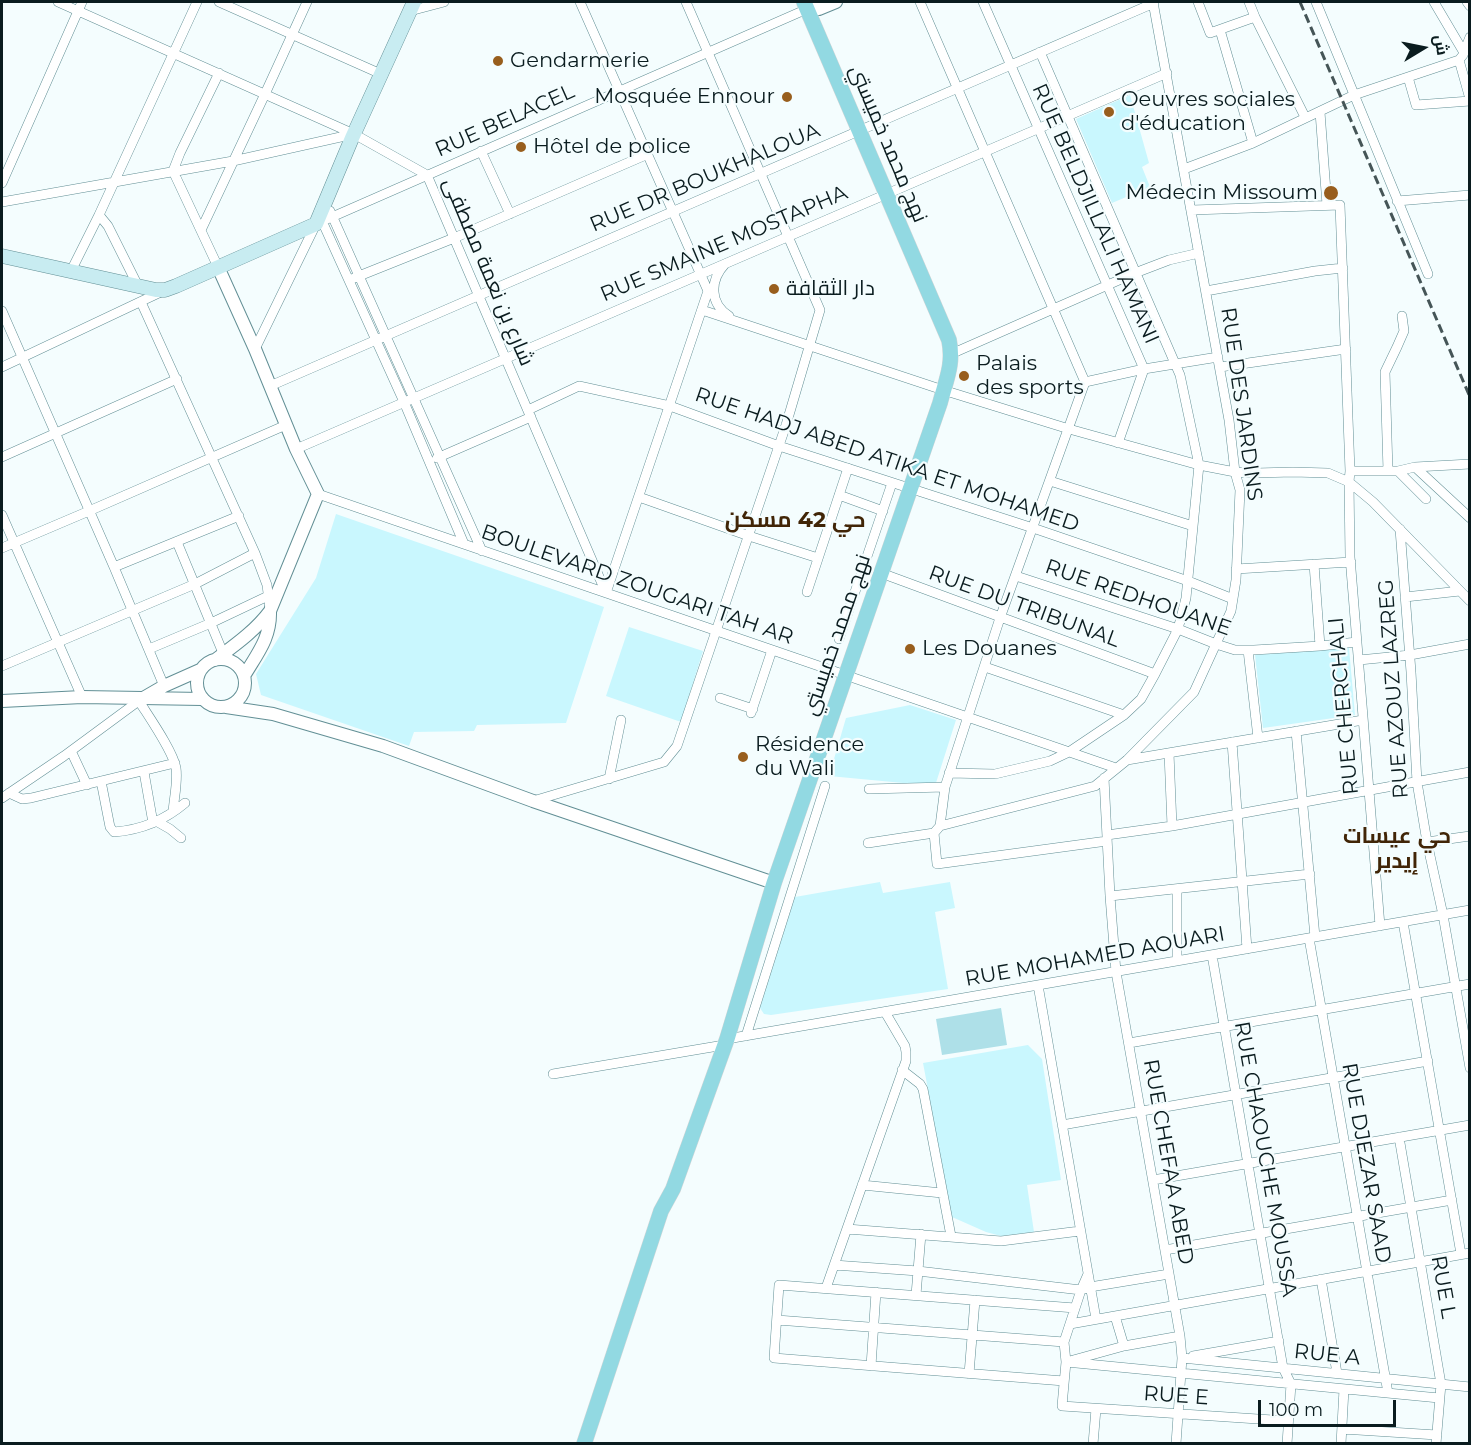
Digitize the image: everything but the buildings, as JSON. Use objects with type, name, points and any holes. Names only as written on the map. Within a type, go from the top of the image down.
[{"type":"main road","name":"نهج محمد خميستي","points":[[673,1189],[726,1042],[774,883],[950,367],[949,340],[859,131],[809,4]]},
{"type":"main road","points":[[2,256],[156,290],[165,290],[319,222],[325,201],[412,6]]},
{"type":"main road","points":[[584,1443],[661,1211],[673,1189]]},
{"type":"main road","points":[[595,1443],[669,1215],[673,1189]]},
{"type":"street","name":"شارع بن نعمة مصطفى","points":[[58,2],[80,6],[173,53],[354,134],[427,175],[606,593]]},
{"type":"street","points":[[71,271],[197,2]]},
{"type":"street","points":[[219,2],[381,74]]},
{"type":"street","points":[[201,230],[307,2]]},
{"type":"street","points":[[412,6],[444,2]]},
{"type":"street","points":[[580,2],[708,291],[606,593]]},
{"type":"street","points":[[533,801],[664,762],[677,746],[779,446],[820,310],[686,2]]},
{"type":"street","points":[[809,4],[819,9],[836,2]]},
{"type":"street","points":[[920,2],[1086,382],[1000,618],[949,773],[937,830],[937,864],[1107,838],[1470,772]]},
{"type":"street","name":"RUE BELDJILLALI HAMANI","points":[[983,2],[1144,369],[1118,443]]},
{"type":"street","name":"RUE DR BOUKHALOUA","points":[[270,386],[1154,2]]},
{"type":"street","name":"RUE DES JARDINS","points":[[868,843],[937,830],[1095,786],[1127,760],[1194,692],[1231,611],[1236,569],[1240,490],[1235,472],[1230,420],[1154,2]]},
{"type":"street","points":[[1198,2],[1210,33],[1255,17]]},
{"type":"street","points":[[1249,2],[1305,117]]},
{"type":"street","points":[[1316,2],[1428,274]]},
{"type":"street","points":[[1408,77],[1416,105],[1470,100],[1466,48],[1434,2]]},
{"type":"street","points":[[1467,2],[1470,6]]},
{"type":"street","name":"RUE BELACEL","points":[[319,222],[709,52],[809,4]]},
{"type":"street","points":[[2,183],[80,6]]},
{"type":"street","points":[[1220,30],[1253,143]]},
{"type":"street","points":[[1184,169],[1253,143],[1354,95],[1408,77],[1466,48]]},
{"type":"street","points":[[949,773],[995,774],[1050,761],[1069,752],[1124,715],[1141,699],[1155,674],[1178,629],[1186,598],[1199,465],[1180,375],[1040,52]]},
{"type":"street","points":[[5,795],[71,751],[141,699],[200,670],[246,637],[261,623],[270,611],[318,494],[296,449],[255,349],[173,171],[219,73]]},
{"type":"street","name":"RUE SMAINE MOSTAPHA","points":[[296,449],[1167,73]]},
{"type":"street","points":[[1192,210],[1327,205],[1320,112]]},
{"type":"street","points":[[2,202],[233,161],[354,134]]},
{"type":"street","points":[[481,151],[510,214]]},
{"type":"street","points":[[349,280],[454,238],[648,154]]},
{"type":"street","points":[[1397,201],[1470,195]]},
{"type":"street","points":[[325,201],[482,551]]},
{"type":"street","name":"RUE CHERCHALI","points":[[1327,205],[1340,205],[1350,471],[1348,483],[1351,562],[1380,926]]},
{"type":"street","points":[[99,215],[108,226],[138,286]]},
{"type":"street","points":[[319,222],[349,280],[404,402],[464,544]]},
{"type":"street","points":[[255,349],[319,222]]},
{"type":"street","points":[[951,354],[1135,273],[1169,260],[1199,253]]},
{"type":"street","points":[[727,262],[719,271],[714,282],[714,294],[725,314],[735,320]]},
{"type":"street","points":[[1206,291],[1343,268]]},
{"type":"street","points":[[2,367],[165,290]]},
{"type":"street","points":[[141,302],[239,516],[267,585],[271,621],[266,640],[244,676]]},
{"type":"street","points":[[2,310],[164,686]]},
{"type":"street","points":[[702,310],[943,390],[1069,429],[1199,465],[1235,472],[1328,473],[1348,483],[1374,502],[1469,599]]},
{"type":"street","points":[[1388,471],[1385,372],[1404,331],[1402,316]]},
{"type":"street","points":[[1220,367],[1346,349]]},
{"type":"street","points":[[1086,382],[1144,369],[1218,357]]},
{"type":"street","points":[[2,458],[177,380]]},
{"type":"street","name":"RUE HADJ ABED ATIKA ET MOHAMED","points":[[429,462],[579,386],[670,406],[779,446],[1033,528],[1188,581],[1233,599]]},
{"type":"street","points":[[2,548],[286,425]]},
{"type":"street","points":[[1350,471],[1398,471],[1415,467],[1470,464]]},
{"type":"street","points":[[1415,467],[1470,518]]},
{"type":"street","points":[[807,592],[848,468]]},
{"type":"street","points":[[1398,471],[1426,499]]},
{"type":"street","points":[[1050,481],[1193,526]]},
{"type":"street","points":[[839,639],[892,483]]},
{"type":"street","name":"BOULEVARD ZOUGARI TAH AR","points":[[318,494],[1116,768]]},
{"type":"street","points":[[839,495],[883,511]]},
{"type":"street","points":[[639,497],[818,558]]},
{"type":"street","points":[[2,516],[82,697]]},
{"type":"street","points":[[114,567],[239,516]]},
{"type":"street","name":"RUE AZOUZ LAZREG","points":[[1400,530],[1417,782],[1426,842],[1443,915],[1470,1068]]},
{"type":"street","points":[[177,542],[211,623],[219,656],[236,664],[244,676],[245,686],[242,695],[236,703],[226,707]]},
{"type":"street","points":[[2,666],[195,584],[255,553]]},
{"type":"street","points":[[1236,569],[1351,562]]},
{"type":"street","points":[[1314,564],[1320,646]]},
{"type":"street","name":"RUE DU TRIBUNAL","points":[[881,573],[1155,674]]},
{"type":"street","name":"RUE REDHOUANE","points":[[1016,576],[1235,650],[1357,642]]},
{"type":"street","points":[[1405,597],[1460,591]]},
{"type":"street","points":[[149,649],[268,596]]},
{"type":"street","points":[[1359,660],[1410,655],[1470,644]]},
{"type":"street","points":[[720,699],[752,711],[771,650]]},
{"type":"street","points":[[1248,650],[1258,738]]},
{"type":"street","points":[[984,667],[1124,715]]},
{"type":"street","points":[[200,670],[196,685],[198,692],[202,699],[212,706],[273,714],[383,746],[533,801],[774,883]]},
{"type":"street","points":[[242,695],[273,714]]},
{"type":"street","points":[[2,701],[82,697],[202,699]]},
{"type":"street","points":[[141,699],[175,763],[173,812]]},
{"type":"street","points":[[609,779],[621,720]]},
{"type":"street","points":[[1127,760],[1363,720]]},
{"type":"street","name":"RUE DJEZAR SAAD","points":[[1296,731],[1310,874],[1312,938],[1322,1010],[1388,1393]]},
{"type":"street","points":[[1232,742],[1247,949]]},
{"type":"street","points":[[71,751],[87,784]]},
{"type":"street","points":[[1169,753],[1172,826]]},
{"type":"street","points":[[5,795],[31,798],[175,763]]},
{"type":"street","points":[[144,772],[155,822]]},
{"type":"street","name":"RUE CHEFAA ABED","points":[[1104,778],[1116,972],[1180,1336],[1182,1358],[1176,1443]]},
{"type":"street","points":[[101,782],[112,831],[118,832],[155,822],[185,802]]},
{"type":"street","points":[[746,1036],[825,786]]},
{"type":"street","points":[[869,789],[945,787]]},
{"type":"street","points":[[155,822],[170,828],[181,838]]},
{"type":"street","points":[[1426,842],[1470,836]]},
{"type":"street","points":[[1110,896],[1310,874]]},
{"type":"street","points":[[1177,888],[1177,961]]},
{"type":"street","name":"RUE MOHAMED AOUARI","points":[[553,1074],[726,1042],[746,1036],[1470,910]]},
{"type":"street","points":[[1070,1324],[1465,1253],[1452,1200],[1403,922]]},
{"type":"street","name":"RUE CHAOUCHE MOUSSA","points":[[1212,955],[1283,1368],[1291,1384]]},
{"type":"street","points":[[1129,1043],[1470,984]]},
{"type":"street","points":[[1038,986],[1088,1274],[1086,1288],[1075,1308],[1065,1342],[1064,1381],[774,1358],[779,1285],[1075,1308]]},
{"type":"street","points":[[826,1288],[906,1061],[905,1046],[885,1012]]},
{"type":"street","points":[[1062,1125],[1428,1061]]},
{"type":"street","points":[[902,1070],[923,1089],[951,1236]]},
{"type":"street","points":[[1153,1180],[1470,1125]]},
{"type":"street","name":"RUE L","points":[[1399,1137],[1441,1384],[1436,1439]]},
{"type":"street","points":[[862,1185],[942,1193]]},
{"type":"street","points":[[1165,1250],[1452,1200]]},
{"type":"street","points":[[847,1229],[1001,1241],[1080,1231]]},
{"type":"street","points":[[916,1296],[921,1234]]},
{"type":"street","points":[[834,1265],[1086,1288],[1169,1274]]},
{"type":"street","points":[[1321,1279],[1341,1389],[1341,1443]]},
{"type":"street","points":[[1086,1288],[1096,1319]]},
{"type":"street","points":[[871,1366],[876,1292]]},
{"type":"street","points":[[969,1374],[975,1300]]},
{"type":"street","points":[[1115,1316],[1124,1346]]},
{"type":"street","points":[[777,1320],[1065,1342]]},
{"type":"street","points":[[1066,1362],[1124,1346],[1180,1336]]},
{"type":"street","points":[[1182,1358],[1279,1341]]},
{"type":"street","name":"RUE A","points":[[1182,1358],[1470,1387]]},
{"type":"street","points":[[1066,1362],[1439,1398]]},
{"type":"street","name":"RUE E","points":[[1064,1381],[1062,1406],[1288,1421]]},
{"type":"street","points":[[1287,1443],[1291,1384]]},
{"type":"street","points":[[1093,1443],[1095,1409]]},
{"type":"street","points":[[1342,1429],[1436,1439]]},
{"type":"shaded area","points":[[1130,95],[1149,163],[1142,167],[1150,187],[1112,203],[1076,119]]},
{"type":"shaded area","points":[[336,514],[604,607],[566,723],[477,725],[474,731],[414,732],[409,746],[261,695],[256,674],[316,578]]},
{"type":"shaded area","points":[[629,627],[703,651],[681,722],[606,696]]},
{"type":"shaded area","points":[[1349,648],[1355,715],[1263,728],[1255,655]]},
{"type":"shaded area","points":[[910,705],[956,720],[935,786],[829,776],[846,718]]},
{"type":"shaded area","points":[[880,882],[883,893],[950,882],[955,908],[935,912],[948,989],[771,1015],[764,1014],[760,1008],[795,897]]},
{"type":"shaded area","points":[[1001,1008],[1007,1045],[942,1055],[936,1019]]},
{"type":"shaded area","points":[[1028,1045],[1042,1059],[1061,1180],[1027,1185],[1034,1232],[1001,1236],[952,1217],[923,1063]]},
{"type":"railway","points":[[1300,2],[1470,397]]},
{"type":"place","name":"Gendarmerie","points":[[498,61]]},
{"type":"place","name":"Mosquée Ennour","points":[[787,97]]},
{"type":"place","name":"Oeuvres sociales d'éducation","points":[[1109,112]]},
{"type":"place","name":"Hôtel de police","points":[[521,147]]},
{"type":"place","name":"Médecin Missoum","points":[[1331,193]]},
{"type":"place","name":"دار الثقافة","points":[[774,289]]},
{"type":"place","name":"Palais des sports","points":[[964,376]]},
{"type":"place","name":"Les Douanes","points":[[910,649]]},
{"type":"place","name":"Résidence du Wali","points":[[743,757]]},
{"type":"district","name":"حي 42 مسكن","points":[[795,521]]},
{"type":"district","name":"حي عيسات إيدير","points":[[1397,850]]}]
